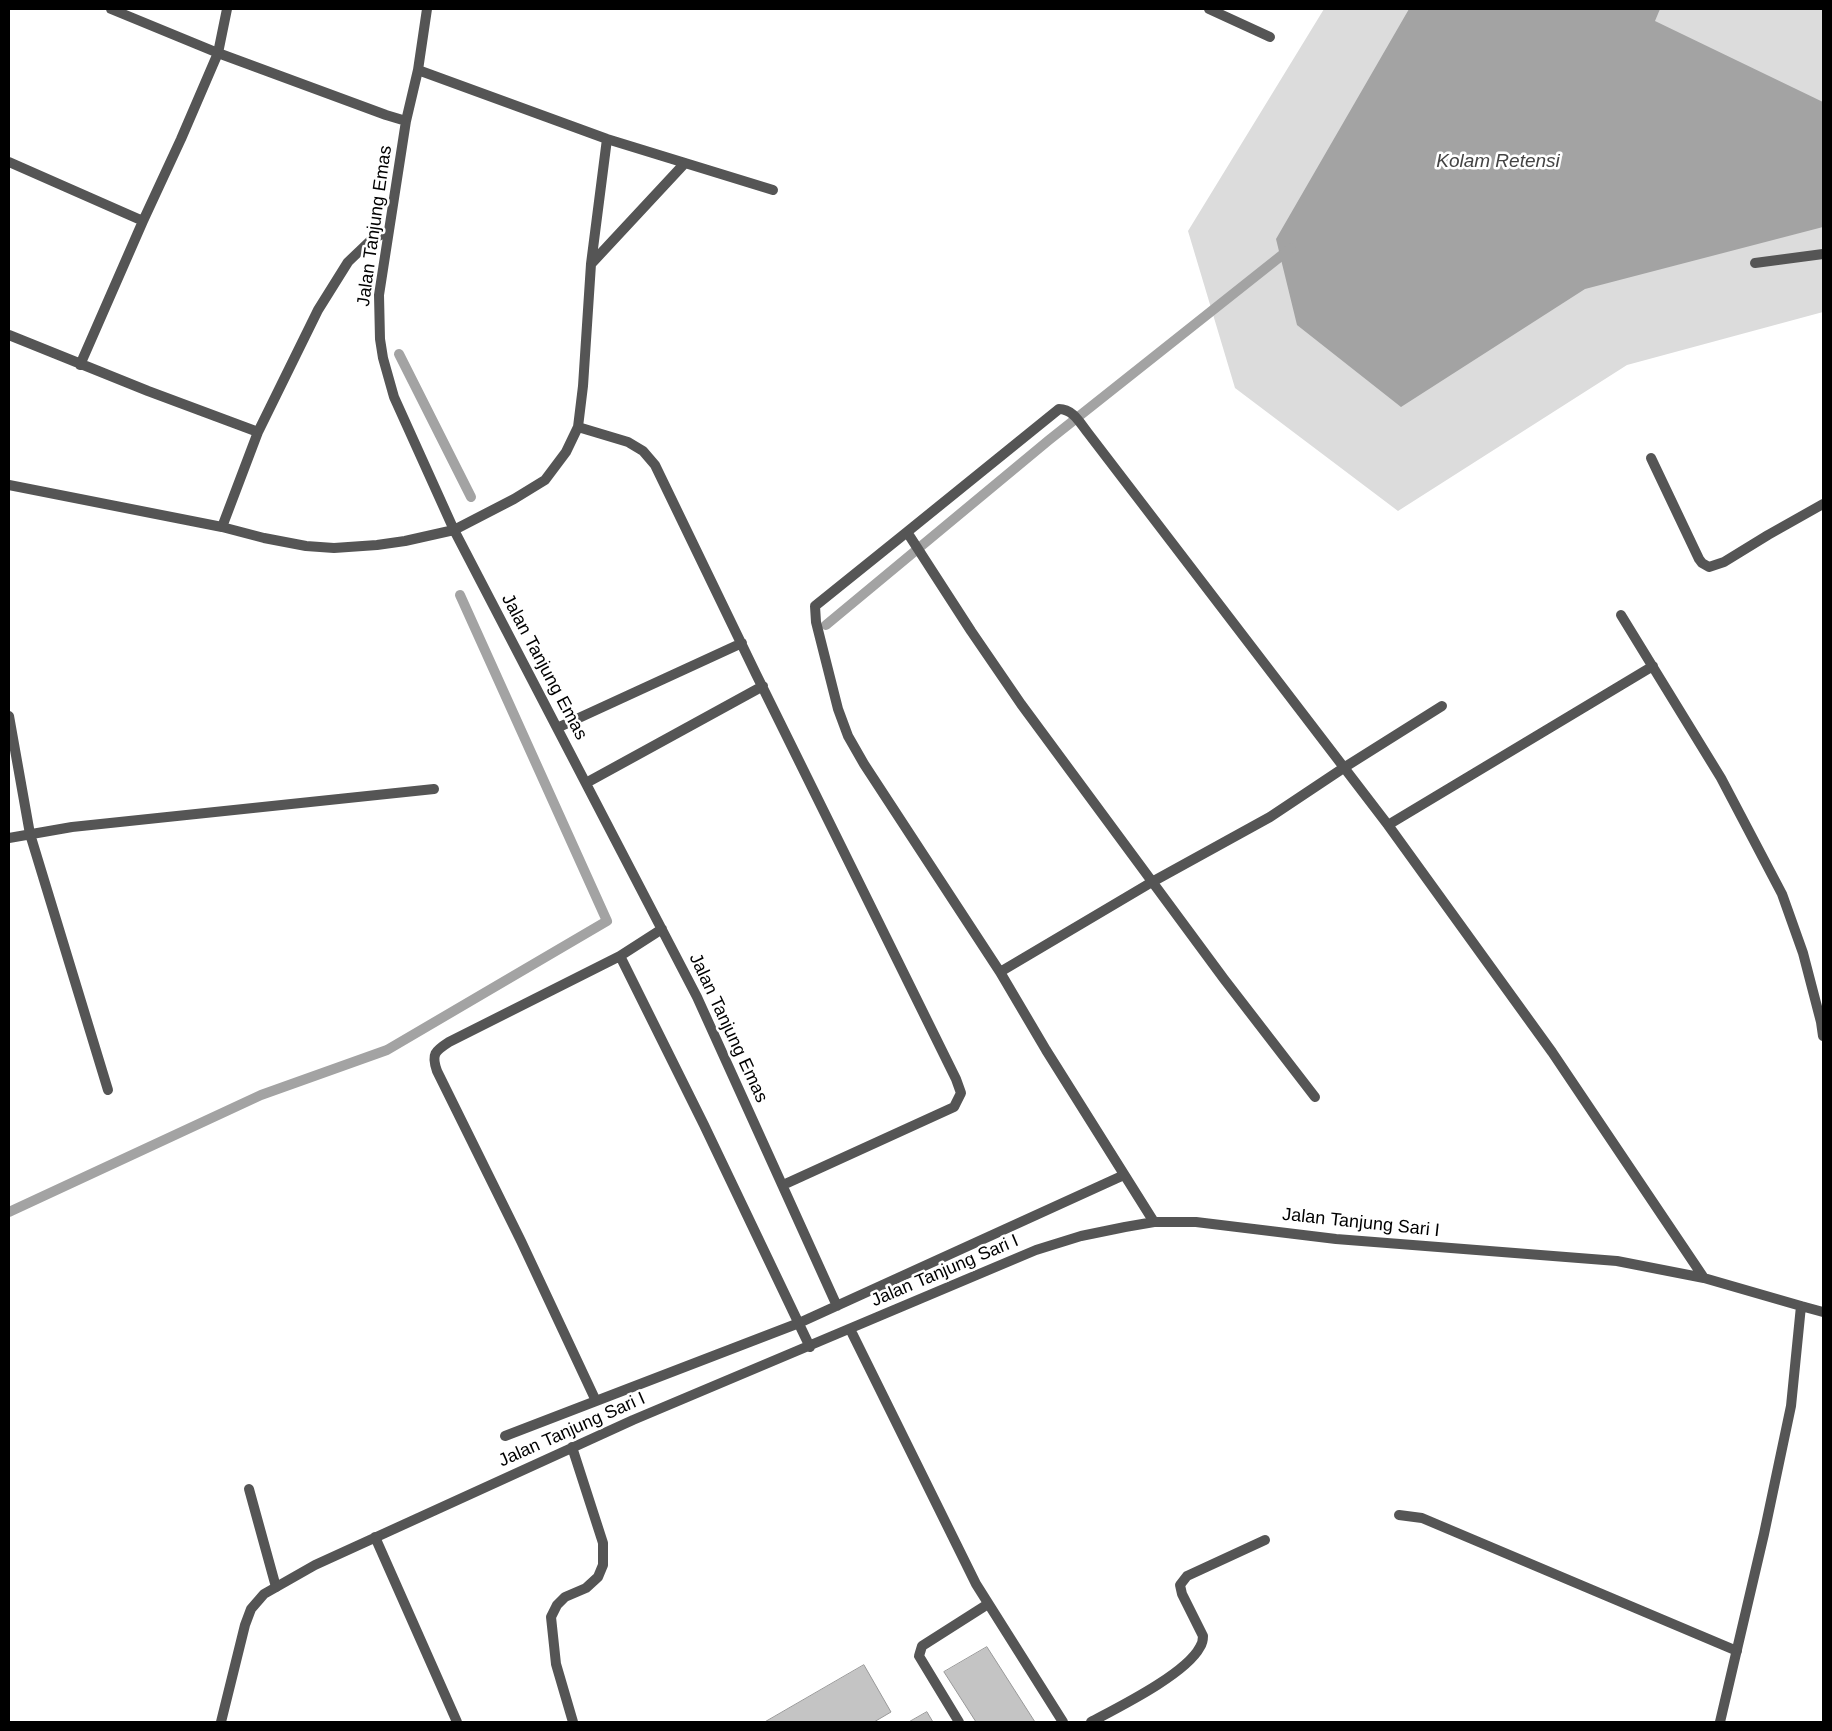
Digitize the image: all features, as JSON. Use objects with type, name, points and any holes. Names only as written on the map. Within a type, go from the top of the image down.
[{"type":"street","points":[[110,9],[218,52],[386,115],[406,120]]},
{"type":"street","points":[[80,364],[143,221],[182,139],[218,52],[227,9]]},
{"type":"street","name":"Jalan Tanjung Emas","points":[[427,9],[418,70],[406,120],[379,295],[378,321],[383,358],[401,413],[454,530],[697,997],[838,1306]]},
{"type":"street","points":[[1209,9],[1270,37]]},
{"type":"street","points":[[418,70],[607,139],[773,190]]},
{"type":"street","points":[[9,485],[222,527],[264,538],[306,546],[334,548],[377,546],[454,530],[514,499],[545,480],[566,452],[578,427],[583,386],[591,264],[607,139]]},
{"type":"street","points":[[9,162],[143,221]]},
{"type":"street","points":[[591,264],[685,163]]},
{"type":"street","points":[[222,527],[258,432],[304,335],[348,262],[370,241],[389,230]]},
{"type":"street","points":[[1755,263],[1823,254]]},
{"type":"street","points":[[9,335],[258,432]]},
{"type":"street","points":[[1154,1222],[1046,1050],[1000,972],[938,880],[848,736],[838,709],[816,622],[815,606],[819,602],[1059,409],[1071,412],[1088,433],[1241,634],[1345,766],[1552,1052],[1704,1278]]},
{"type":"street","points":[[578,427],[628,442],[643,451],[655,465],[956,1079],[961,1093],[954,1107],[783,1185]]},
{"type":"street","points":[[1651,458],[1699,559],[1709,567],[1724,562],[1823,504]]},
{"type":"street","points":[[908,532],[971,631],[1021,704],[1152,882],[1315,1097]]},
{"type":"street","points":[[1621,615],[1721,778],[1782,894],[1803,953],[1823,1036]]},
{"type":"street","points":[[557,728],[743,646]]},
{"type":"street","points":[[1388,825],[1653,666]]},
{"type":"street","points":[[586,783],[763,686]]},
{"type":"street","points":[[1000,972],[1152,882],[1270,817],[1345,766],[1442,706]]},
{"type":"street","points":[[9,716],[30,834],[108,1090]]},
{"type":"street","points":[[9,838],[72,827],[434,789]]},
{"type":"street","points":[[596,1401],[521,1241],[437,1071],[434,1056],[436,1052],[449,1042],[620,956],[662,929]]},
{"type":"street","points":[[620,956],[810,1347]]},
{"type":"street","points":[[505,1436],[800,1323],[1124,1175]]},
{"type":"street","name":"Jalan Tanjung Sari I","points":[[221,1722],[247,1617],[264,1594],[315,1564],[572,1447],[1036,1250],[1080,1236],[1154,1222],[1196,1222],[1336,1238],[1616,1261],[1704,1278],[1823,1311]]},
{"type":"street","points":[[1720,1722],[1764,1534],[1791,1406],[1800,1306]]},
{"type":"street","points":[[850,1329],[976,1584],[1063,1722]]},
{"type":"street","points":[[572,1447],[603,1543],[603,1565],[598,1577],[586,1588],[564,1597],[557,1605],[551,1617],[556,1664],[573,1722]]},
{"type":"street","points":[[249,1489],[276,1587]]},
{"type":"street","points":[[1399,1515],[1422,1518],[1737,1651]]},
{"type":"street","points":[[375,1537],[457,1722]]},
{"type":"street","points":[[1091,1722],[1164,1681],[1193,1657],[1201,1646],[1204,1636],[1182,1594],[1180,1585],[1187,1576],[1265,1540]]},
{"type":"street","points":[[959,1722],[919,1656],[919,1652],[922,1646],[988,1604]]},
{"type":"shaded area","name":"Kolam Retensi","points":[[1324,9],[1823,9],[1823,312],[1627,365],[1398,511],[1235,388],[1188,231]]},
{"type":"water","name":"Kolam Retensi","points":[[1409,9],[1660,9],[1655,21],[1823,102],[1823,227],[1585,289],[1401,407],[1297,325],[1276,239]]},
{"type":"building","points":[[987,1647],[1035,1722],[976,1722],[944,1672]]},
{"type":"building","points":[[864,1665],[891,1712],[874,1722],[765,1722]]},
{"type":"building","points":[[927,1712],[933,1722],[909,1722]]},
{"type":"waterway","points":[[826,625],[1049,440],[1291,248]]},
{"type":"waterway","points":[[399,354],[471,497]]},
{"type":"waterway","points":[[9,1212],[261,1095],[387,1050],[607,921],[460,595]]}]
